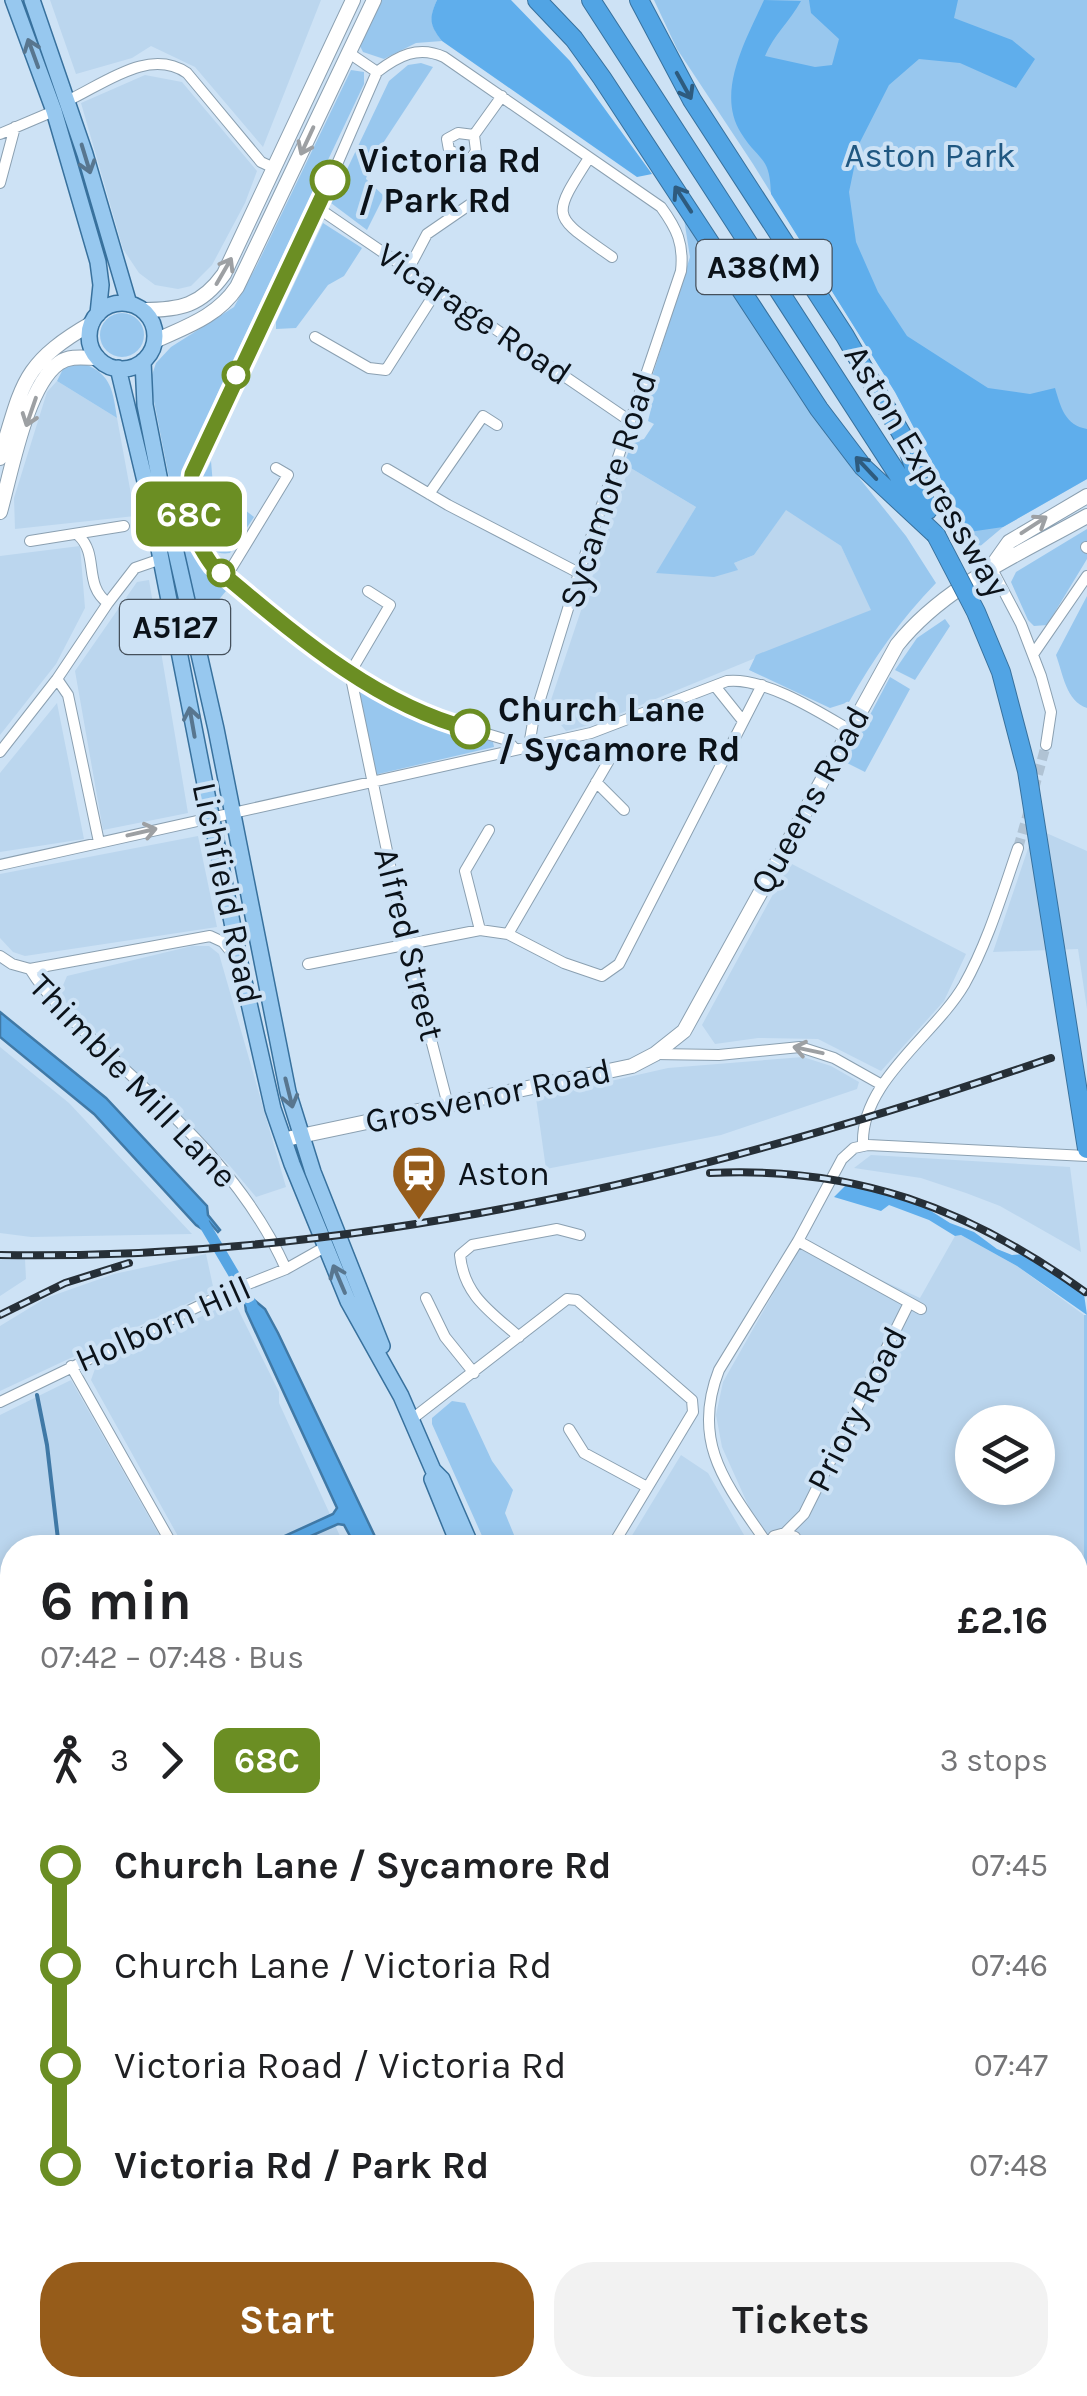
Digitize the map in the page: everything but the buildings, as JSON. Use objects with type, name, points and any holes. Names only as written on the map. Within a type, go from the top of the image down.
[{"type":"highway","points":[[537,0],[574,39],[602,78],[830,423],[863,467],[936,535]]},
{"type":"highway","name":"Aston Expressway","points":[[591,0],[936,535],[1002,672],[1027,772],[1087,1153]]},
{"type":"highway","points":[[639,0],[692,100],[845,336],[905,440],[936,535]]},
{"type":"main road","points":[[0,512],[41,386],[55,365],[64,360],[98,358],[118,368],[132,368],[143,362],[155,341],[153,324],[136,307],[60,106],[14,0]]},
{"type":"main road","points":[[32,0],[98,262],[101,284],[90,341],[98,358]]},
{"type":"main road","points":[[0,458],[25,380],[53,346],[112,305],[186,308],[216,286],[353,0]]},
{"type":"main road","points":[[155,341],[194,324],[230,298],[374,0]]},
{"type":"main road","name":"Lichfield Road","points":[[143,362],[146,406],[161,486],[197,639],[278,1051],[301,1135],[401,1396]]},
{"type":"main road","name":"Lichfield Road","points":[[118,368],[161,560],[241,968],[282,1140],[348,1301],[401,1396],[466,1535]]},
{"type":"main road","points":[[991,566],[1009,542],[1087,496]]},
{"type":"main road","points":[[991,566],[1087,516]]},
{"type":"main road","name":"Queens Road","points":[[655,1054],[684,1031],[888,657],[907,632],[950,594],[991,566]]},
{"type":"main road","name":"Grosvenor Road","points":[[282,1140],[632,1066],[655,1054]]},
{"type":"main road","name":"Lichfield Road","points":[[433,1470],[432,1483],[454,1535]]},
{"type":"street","points":[[515,749],[506,740],[424,715],[350,672],[226,577],[212,565],[193,534],[188,506],[192,474],[318,208],[377,72],[396,58],[412,52],[444,57],[589,158],[561,201],[560,210],[573,229],[612,256]]},
{"type":"street","points":[[348,54],[377,72]]},
{"type":"street","points":[[0,134],[146,63],[174,64],[188,72],[261,162],[274,168]]},
{"type":"street","points":[[474,135],[502,96]]},
{"type":"street","points":[[0,183],[15,128]]},
{"type":"street","name":"Sycamore Road","points":[[530,746],[533,722],[579,573],[681,271],[683,252],[680,235],[661,207],[589,158]]},
{"type":"street","points":[[408,270],[427,234],[472,203]]},
{"type":"street","name":"Vicarage Road","points":[[318,208],[630,421]]},
{"type":"street","points":[[461,212],[474,222]]},
{"type":"street","points":[[315,337],[368,368],[386,370],[436,290]]},
{"type":"street","points":[[430,494],[483,416],[497,426]]},
{"type":"street","points":[[226,577],[288,475],[276,468]]},
{"type":"street","points":[[387,469],[579,573]]},
{"type":"street","points":[[30,541],[124,526]]},
{"type":"street","points":[[80,536],[88,544],[92,586],[108,602]]},
{"type":"street","points":[[0,752],[57,680],[108,602],[136,568],[161,560]]},
{"type":"street","points":[[991,566],[1034,653],[1051,712],[1046,745]]},
{"type":"street","points":[[1034,653],[1087,576]]},
{"type":"street","points":[[350,672],[390,605],[368,591]]},
{"type":"street","name":"Alfred Street","points":[[350,672],[370,784],[448,1105]]},
{"type":"street","points":[[0,865],[591,733],[715,686],[744,679],[848,729]]},
{"type":"street","points":[[57,680],[68,695],[99,842]]},
{"type":"street","points":[[308,964],[480,930],[508,934],[590,974],[602,976],[618,964],[762,685]]},
{"type":"street","points":[[715,686],[743,721]]},
{"type":"street","points":[[508,934],[615,750]]},
{"type":"street","points":[[596,782],[624,810]]},
{"type":"street","points":[[480,930],[464,871],[489,830]]},
{"type":"street","points":[[862,1145],[865,1117],[882,1085],[950,1007],[963,986],[984,942],[1018,848]]},
{"type":"street","points":[[30,969],[210,936],[223,942],[241,968]]},
{"type":"street","name":"Thimble Mill Lane","points":[[0,956],[30,969],[47,996],[177,1118],[222,1166],[265,1229],[286,1269]]},
{"type":"street","points":[[684,1031],[692,1056]]},
{"type":"street","name":"Grosvenor Road","points":[[655,1054],[692,1056],[800,1047],[834,1058],[882,1085]]},
{"type":"street","points":[[761,1535],[742,1510],[716,1461],[708,1441],[707,1409],[718,1370],[798,1241],[845,1155],[862,1145],[1087,1153]]},
{"type":"street","points":[[519,1337],[484,1310],[471,1289],[460,1255],[472,1246],[557,1229],[580,1235]]},
{"type":"street","name":"Priory Road","points":[[798,1241],[922,1309]]},
{"type":"street","name":"Holborn Hill","points":[[0,1402],[228,1292],[286,1269],[325,1247]]},
{"type":"street","points":[[426,1298],[445,1337],[474,1372]]},
{"type":"street","points":[[412,1419],[567,1299],[577,1300],[692,1400],[693,1412],[618,1535]]},
{"type":"street","name":"Priory Road","points":[[801,1535],[804,1514],[910,1303]]},
{"type":"street","points":[[71,1366],[167,1535]]},
{"type":"street","points":[[569,1429],[584,1453],[647,1487]]},
{"type":"street","name":"Priory Road","points":[[782,1533],[804,1514]]},
{"type":"street","points":[[757,1529],[785,1535]]},
{"type":"shaded area","points":[[50,0],[321,0],[263,147],[195,67],[151,46],[132,58],[76,74]]},
{"type":"shaded area","points":[[437,0],[511,0],[570,61],[652,174],[637,177],[442,41],[432,21]]},
{"type":"shaded area","points":[[764,0],[801,1],[765,56],[815,67],[832,65],[839,39],[811,13],[809,0],[958,0],[954,18],[1012,40],[1035,59],[1016,88],[960,63],[919,59],[889,85],[859,144],[849,192],[856,242],[878,292],[907,336],[988,388],[1030,394],[1055,388],[1069,420],[1087,429],[1087,479],[1003,527],[969,532],[895,392],[771,194],[766,165],[741,133],[734,117],[732,83],[742,48]]},
{"type":"shaded area","points":[[145,75],[182,82],[257,171],[212,265],[191,286],[178,289],[155,285],[139,273],[123,249],[81,103]]},
{"type":"shaded area","points":[[57,381],[117,418],[135,516],[15,529],[14,498],[47,392]]},
{"type":"shaded area","points":[[629,467],[696,507],[657,573],[737,569],[734,563],[754,555],[786,509],[841,546],[872,610],[597,723],[566,731],[548,709]]},
{"type":"shaded area","points":[[80,546],[85,608],[56,664],[0,735],[0,556]]},
{"type":"shaded area","points":[[149,580],[188,813],[103,830],[75,671],[137,582]]},
{"type":"shaded area","points":[[57,703],[84,839],[0,852],[0,773]]},
{"type":"shaded area","points":[[1035,828],[1087,851],[1087,1009],[1078,949],[993,952]]},
{"type":"shaded area","points":[[198,836],[217,927],[25,956],[13,952],[0,938],[0,874]]},
{"type":"shaded area","points":[[790,863],[966,954],[944,1001],[881,1071],[818,1039],[758,1038],[715,1044],[702,1025]]},
{"type":"shaded area","points":[[192,946],[209,946],[219,954],[286,1187],[256,1197],[230,1166],[66,1003],[61,990],[67,976]]},
{"type":"shaded area","points":[[0,1012],[106,1098],[207,1206],[218,1232],[210,1223],[210,1234],[196,1225],[94,1114],[0,1037]]},
{"type":"shaded area","points":[[0,1047],[69,1103],[192,1234],[31,1237],[0,1233]]},
{"type":"shaded area","points":[[803,1057],[831,1066],[859,1082],[857,1089],[721,1135],[546,1169],[536,1098],[668,1068]]},
{"type":"shaded area","points":[[871,1155],[1070,1167],[1081,1252],[1000,1206],[966,1193],[921,1178],[854,1168]]},
{"type":"shaded area","points":[[847,1184],[920,1204],[950,1223],[974,1232],[997,1249],[1012,1255],[1023,1254],[1084,1294],[1087,1315],[1017,1266],[929,1220],[889,1205],[881,1211],[834,1197]]},
{"type":"shaded area","points":[[961,1235],[1017,1266],[1084,1315],[1084,1535],[762,1535],[722,1447],[716,1415],[723,1382],[802,1243],[920,1298],[955,1236]]},
{"type":"shaded area","points":[[206,1254],[214,1291],[0,1391],[0,1326],[46,1298],[114,1274]]},
{"type":"shaded area","points":[[0,1258],[25,1259],[26,1279],[0,1296]]},
{"type":"shaded area","points":[[248,1295],[265,1309],[374,1535],[349,1535],[344,1525],[338,1524],[313,1535],[287,1535],[333,1514],[337,1508],[246,1311],[244,1297]]},
{"type":"shaded area","points":[[234,1301],[279,1392],[279,1403],[340,1535],[177,1535],[91,1380],[96,1366]]},
{"type":"shaded area","points":[[71,1380],[159,1535],[0,1535],[0,1415]]},
{"type":"shaded area","points":[[681,1455],[708,1473],[744,1535],[632,1535]]},
{"type":"green space","points":[[381,0],[437,0],[432,21],[442,41],[416,43],[384,59],[363,52],[359,44]]},
{"type":"green space","name":"Aston Park","points":[[654,0],[1087,0],[1087,479],[1003,527],[978,548],[895,392],[677,49]]},
{"type":"green space","points":[[421,63],[433,67],[370,163],[366,179],[384,196],[367,230],[331,203],[389,81],[408,65]]},
{"type":"green space","points":[[351,70],[364,72],[364,84],[219,390],[185,472],[181,513],[195,552],[226,591],[198,625],[150,381],[156,363],[171,347],[234,307]]},
{"type":"green space","points":[[684,219],[852,469],[906,536],[936,583],[888,640],[849,702],[830,708],[749,670],[756,655],[871,610],[841,546],[786,510],[754,555],[734,563],[738,570],[714,577],[656,573],[696,507],[624,464],[632,442],[644,439],[654,424],[648,421],[652,405],[644,402],[690,257]]},
{"type":"green space","points":[[323,223],[362,248],[344,276],[328,285],[296,328],[276,329],[276,322]]},
{"type":"green space","points":[[122,313],[138,319],[144,335],[138,351],[122,357],[106,351],[100,335],[106,319]]},
{"type":"green space","points":[[85,364],[106,379],[117,418],[57,381],[64,367]]},
{"type":"green space","points":[[211,461],[213,485],[254,517],[230,553],[211,549],[197,523],[197,491]]},
{"type":"green space","points":[[1087,529],[1087,559],[1047,625],[1034,626],[1011,582],[1016,572]]},
{"type":"green space","points":[[1087,596],[1087,708],[1070,693],[1056,655]]},
{"type":"green space","points":[[945,619],[950,626],[915,680],[895,670],[917,638]]},
{"type":"green space","points":[[890,677],[910,689],[865,772],[845,762]]},
{"type":"green space","points":[[359,688],[424,720],[493,742],[494,747],[374,775],[356,692]]},
{"type":"green space","points":[[1084,1315],[1087,1315],[1087,1535]]},
{"type":"green space","points":[[452,1401],[465,1403],[492,1461],[513,1490],[505,1513],[514,1535],[482,1535],[432,1418]]},
{"type":"waterway","points":[[203,1222],[252,1305]]},
{"type":"waterway","points":[[37,1395],[57,1535]]},
{"type":"tunnel","points":[[1034,789],[1046,745]]},
{"type":"tunnel","points":[[1018,848],[1029,810]]},
{"type":"railway","points":[[0,1255],[135,1253],[269,1243],[402,1226],[534,1203],[794,1139],[1051,1058]]},
{"type":"railway","points":[[710,1173],[813,1177],[908,1198],[997,1237],[1085,1292]]},
{"type":"railway","points":[[0,1315],[65,1283],[129,1263]]},
{"type":"bus line","name":"68C","points":[[330,180],[192,474],[189,521],[212,565],[274,616],[350,672],[424,715],[470,729]]},
{"type":"place","name":"Victoria Rd / Park Rd","points":[[330,180]]},
{"type":"place","name":"Church Lane / Sycamore Rd","points":[[470,729]]},
{"type":"place","name":"Aston","points":[[419,1222]]}]
